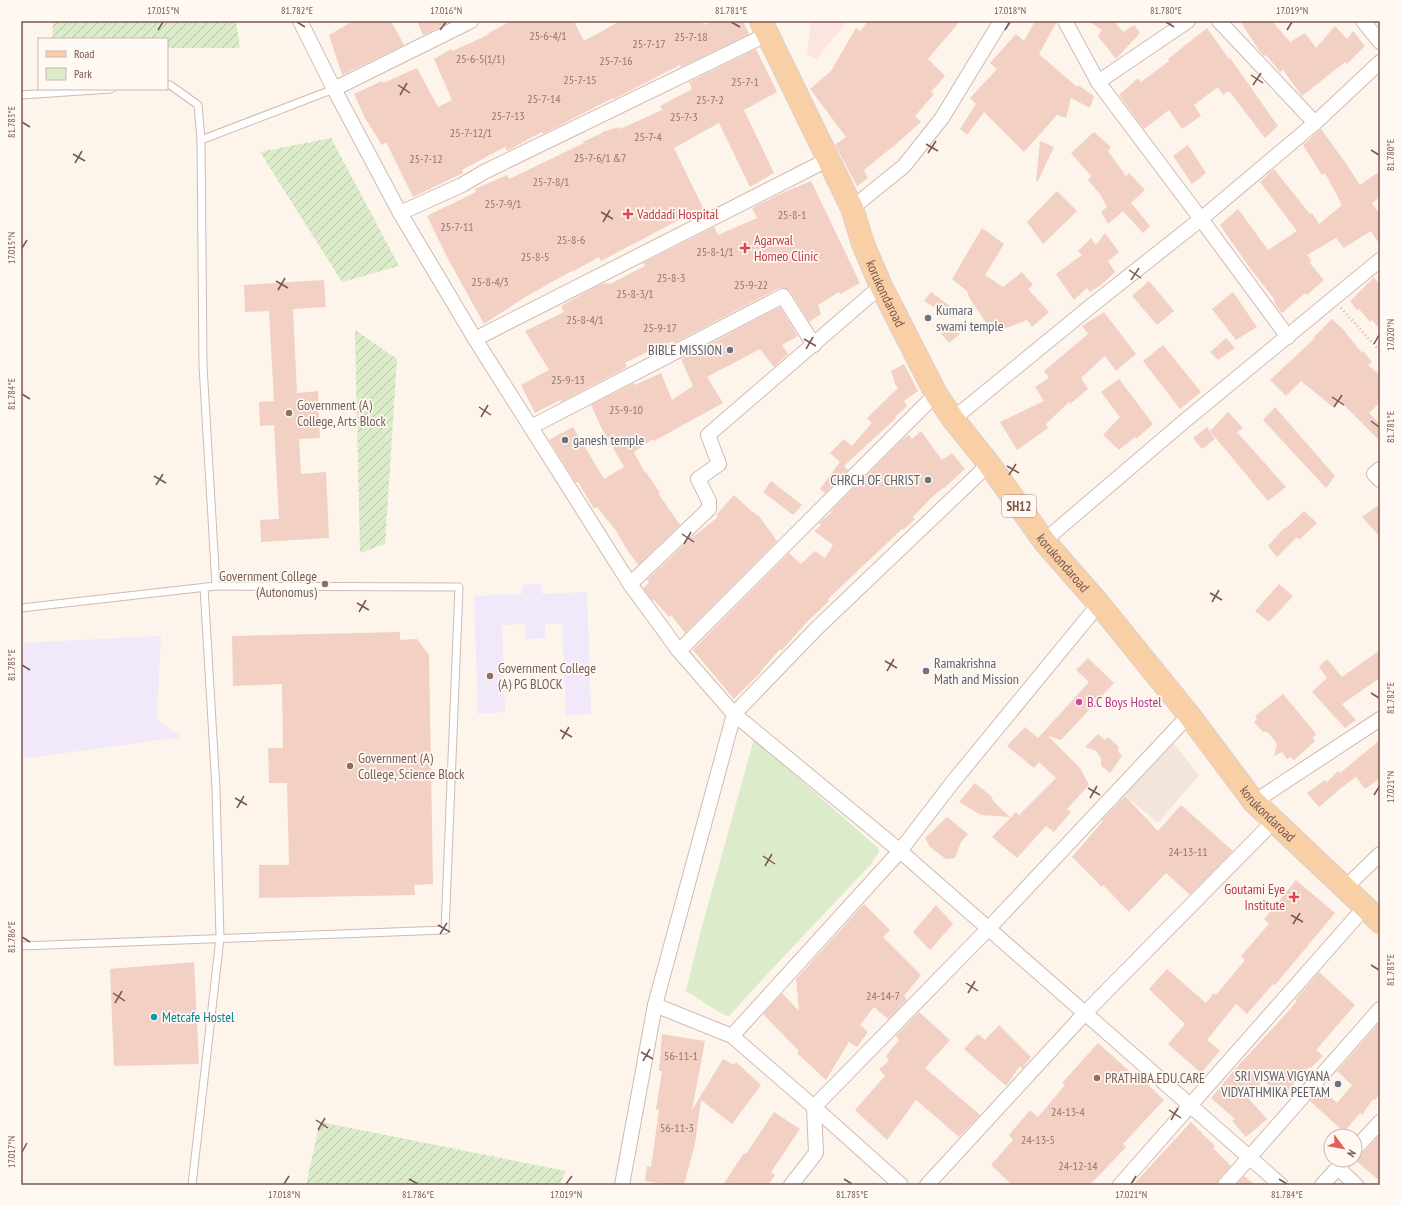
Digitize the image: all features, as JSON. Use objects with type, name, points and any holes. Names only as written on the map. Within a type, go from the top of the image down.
[{"type":"main road","name":"korukondaroad","points":[[764,28],[852,208],[864,244],[881,286],[936,394],[953,420],[989,464],[1044,541],[1100,604],[1189,715],[1254,802],[1373,914]]},
{"type":"street","points":[[300,21],[334,89],[400,213],[475,339],[630,584],[679,651],[734,714],[900,850],[1281,1185]]},
{"type":"street","points":[[334,89],[471,21]]},
{"type":"street","points":[[852,208],[904,166],[937,124],[1001,21]]},
{"type":"street","points":[[1065,21],[1098,82],[1288,337]]},
{"type":"street","points":[[1098,82],[1188,21]]},
{"type":"street","points":[[1218,21],[1315,123]]},
{"type":"street","points":[[1363,21],[1380,42]]},
{"type":"street","points":[[400,213],[462,185],[484,172],[764,28]]},
{"type":"street","points":[[953,420],[1091,306],[1201,219],[1315,123],[1380,62]]},
{"type":"street","points":[[475,339],[829,159]]},
{"type":"street","points":[[1044,541],[1181,424],[1380,260]]},
{"type":"street","points":[[630,584],[709,509],[709,502],[698,479],[719,464],[708,435],[881,286]]},
{"type":"street","points":[[531,427],[783,296],[814,345]]},
{"type":"street","points":[[679,651],[936,394]]},
{"type":"street","points":[[622,1185],[655,1004],[734,714],[817,628],[989,464]]},
{"type":"street","points":[[1380,469],[1374,474],[1380,480]]},
{"type":"street","points":[[732,1036],[900,850],[952,783],[1100,604]]},
{"type":"street","points":[[791,1185],[816,1152],[814,1107],[989,928],[1189,715]]},
{"type":"street","points":[[1254,802],[1380,719]]},
{"type":"street","points":[[927,1185],[1086,1012],[1274,821]]},
{"type":"street","points":[[1345,888],[1380,854]]},
{"type":"street","points":[[1120,1185],[1190,1105],[1373,914]]},
{"type":"street","points":[[655,1004],[732,1036],[901,1185]]},
{"type":"street","points":[[1225,1185],[1380,1009]]},
{"type":"street","points":[[1363,1140],[1380,1122]]},
{"type":"street","points":[[1322,1185],[1337,1168]]},
{"type":"street","points":[[1344,1168],[1356,1185]]},
{"type":"lane","points":[[168,85],[198,105],[200,140],[203,366],[216,586]]},
{"type":"lane","points":[[200,140],[334,89]]},
{"type":"lane","points":[[21,95],[96,90]]},
{"type":"lane","points":[[21,608],[216,586],[459,587],[445,930],[21,946]]},
{"type":"lane","points":[[192,1185],[220,938],[216,789],[204,587]]},
{"type":"path","points":[[1333,299],[1380,351]]},
{"type":"shaded area","points":[[811,21],[847,21],[817,59],[807,55]]},
{"type":"shaded area","name":"Government College (A) PG BLOCK","points":[[541,584],[542,594],[587,592],[591,714],[566,715],[562,624],[545,624],[545,638],[525,639],[525,624],[502,625],[505,712],[478,714],[474,596],[522,594],[522,585]]},
{"type":"shaded area","points":[[161,636],[157,719],[181,737],[21,759],[21,643]]},
{"type":"shaded area","points":[[1172,742],[1199,775],[1158,823],[1123,794]]},
{"type":"green space","points":[[53,21],[236,21],[240,48],[168,48],[168,38],[52,38]]},
{"type":"green space","points":[[331,138],[399,266],[342,282],[260,152]]},
{"type":"green space","points":[[355,330],[397,359],[385,544],[360,553]]},
{"type":"green space","points":[[754,739],[878,848],[879,852],[871,864],[729,1016],[724,1015],[686,991],[700,934]]},
{"type":"green space","points":[[320,1122],[566,1171],[559,1185],[306,1185]]},
{"type":"building","points":[[353,21],[391,21],[404,45],[342,75],[329,35]]},
{"type":"building","points":[[417,21],[452,21],[423,35]]},
{"type":"building","points":[[511,21],[574,21],[584,41],[620,21],[702,21],[704,25],[712,21],[743,21],[749,34],[681,67],[680,65],[543,134],[542,132],[507,151],[505,147],[462,170],[463,173],[413,197],[386,142],[382,145],[365,118],[354,94],[382,81],[383,83],[417,68],[438,107],[452,100],[434,59],[451,49],[452,51],[488,35],[487,34]]},
{"type":"building","points":[[868,21],[960,21],[928,59],[945,76],[931,92],[934,94],[915,116],[921,122],[864,170],[868,178],[857,186],[835,145],[846,137],[810,89],[831,71],[856,28],[860,31]]},
{"type":"building","points":[[1035,21],[1057,21],[1039,54],[1077,87],[1078,85],[1094,96],[1090,108],[1071,98],[1066,118],[1057,115],[1024,152],[984,112],[967,135],[960,129],[976,104],[970,98],[997,69],[990,63],[1016,34],[1024,41]]},
{"type":"building","points":[[1089,21],[1114,21],[1123,32],[1134,25],[1140,33],[1116,59],[1098,36],[1102,30]]},
{"type":"building","points":[[1240,21],[1272,21],[1290,42],[1305,33],[1316,48],[1335,26],[1347,39],[1353,31],[1365,46],[1347,64],[1345,62],[1302,96],[1283,70],[1280,72],[1266,55],[1264,56],[1260,52]]},
{"type":"building","points":[[1207,28],[1278,126],[1265,138],[1229,91],[1223,95],[1218,87],[1194,105],[1201,116],[1182,129],[1169,110],[1144,129],[1119,95],[1138,78],[1141,82],[1169,61],[1168,59]]},
{"type":"building","points":[[756,49],[777,92],[744,110],[774,173],[750,187],[719,123],[674,148],[705,212],[694,218],[692,213],[601,261],[599,257],[527,296],[484,324],[447,257],[427,216],[476,192],[475,189],[507,175],[509,179],[584,143],[583,142],[602,132],[619,127],[620,129],[662,110],[660,106],[692,89],[689,82]]},
{"type":"building","points":[[1321,129],[1360,185],[1380,171],[1380,197],[1372,203],[1380,214],[1380,245],[1371,231],[1344,248],[1336,238],[1307,255],[1312,261],[1309,262],[1324,280],[1307,295],[1305,293],[1282,313],[1273,301],[1275,300],[1247,264],[1220,225],[1238,209],[1268,250],[1297,231],[1260,182],[1274,169],[1310,214],[1312,213],[1319,224],[1342,205],[1325,173],[1322,175],[1303,145]]},
{"type":"building","points":[[1094,132],[1111,147],[1108,151],[1126,176],[1129,173],[1145,190],[1131,203],[1150,226],[1143,233],[1123,211],[1108,224],[1101,212],[1107,207],[1100,194],[1088,180],[1091,176],[1071,153]]},
{"type":"building","points":[[1040,141],[1054,147],[1038,181],[1036,181]]},
{"type":"building","points":[[1188,145],[1206,173],[1192,184],[1173,156]]},
{"type":"building","points":[[811,181],[860,283],[840,294],[839,292],[818,305],[821,314],[809,322],[790,291],[784,288],[779,288],[674,343],[673,341],[660,347],[659,346],[625,363],[627,367],[561,402],[560,400],[535,413],[521,385],[549,370],[525,331],[564,312],[561,306],[597,286],[605,283],[610,284],[645,266],[643,263],[714,227],[718,235],[757,218],[752,208]]},
{"type":"building","points":[[1057,191],[1077,211],[1043,244],[1027,222]]},
{"type":"building","points":[[982,228],[1004,244],[985,275],[1003,287],[1022,272],[1033,285],[1028,289],[1049,312],[1032,327],[1027,320],[996,332],[988,323],[987,324],[970,299],[967,291],[952,279]]},
{"type":"building","points":[[1105,233],[1119,252],[1108,261],[1115,272],[1101,285],[1090,292],[1087,288],[1074,300],[1056,274],[1082,255],[1078,251],[1091,238],[1096,245]]},
{"type":"building","points":[[1374,277],[1380,285],[1380,330],[1372,320],[1370,322],[1350,301]]},
{"type":"building","name":"Government (A) College, Arts Block","points":[[324,280],[326,307],[293,309],[297,393],[318,391],[320,438],[299,439],[301,474],[326,472],[329,538],[261,542],[260,520],[279,519],[274,425],[260,426],[259,402],[274,401],[269,311],[245,312],[244,285]]},
{"type":"building","points":[[1149,281],[1174,311],[1157,325],[1132,296]]},
{"type":"building","points":[[931,292],[958,312],[953,318],[924,301]]},
{"type":"building","points":[[1233,292],[1257,327],[1236,340],[1212,309]]},
{"type":"building","points":[[780,307],[798,336],[782,345],[788,354],[774,367],[760,349],[707,377],[723,403],[654,441],[653,439],[634,452],[645,473],[646,472],[660,493],[658,493],[680,525],[638,565],[617,532],[597,507],[594,509],[578,482],[576,483],[549,440],[573,427],[604,479],[624,467],[602,429],[591,405],[634,383],[635,385],[661,373],[672,400],[693,386],[681,359]]},
{"type":"building","points":[[1104,312],[1136,354],[1116,371],[1105,356],[1081,378],[1088,389],[1070,404],[1069,402],[1046,424],[1048,428],[1017,450],[1000,422],[1044,401],[1035,387],[1049,378],[1044,371],[1088,334],[1082,326]]},
{"type":"building","points":[[1332,319],[1346,332],[1362,353],[1363,351],[1372,362],[1368,365],[1380,375],[1380,402],[1369,413],[1380,424],[1380,441],[1339,400],[1333,407],[1301,381],[1286,396],[1270,380],[1315,338],[1314,337]]},
{"type":"building","points":[[951,325],[960,334],[949,343],[941,334]]},
{"type":"building","points":[[1226,338],[1235,348],[1218,360],[1210,352]]},
{"type":"building","points":[[1163,345],[1201,392],[1180,409],[1143,361]]},
{"type":"building","points":[[904,364],[918,391],[904,401],[907,406],[895,417],[896,418],[844,466],[848,470],[825,493],[820,489],[840,462],[830,453],[844,439],[852,446],[872,423],[867,418],[898,388],[894,383],[895,382],[891,371]]},
{"type":"building","points":[[1119,379],[1153,424],[1136,439],[1135,437],[1119,450],[1103,435],[1120,417],[1101,392]]},
{"type":"building","points":[[1275,407],[1335,476],[1326,488],[1263,420]]},
{"type":"building","points":[[1228,412],[1243,428],[1237,432],[1286,487],[1268,501],[1210,431]]},
{"type":"building","points":[[1207,427],[1215,439],[1202,449],[1193,438]]},
{"type":"building","points":[[921,431],[942,460],[952,453],[965,469],[931,498],[913,517],[915,519],[903,530],[902,529],[828,599],[829,601],[807,622],[781,651],[780,649],[761,672],[734,699],[693,650],[789,553],[801,564],[815,551],[825,558],[833,545],[814,531],[821,525],[819,523],[832,512],[831,511],[902,440],[909,435],[912,439]]},
{"type":"building","points":[[771,481],[802,505],[793,515],[763,492]]},
{"type":"building","points":[[734,495],[751,511],[759,516],[777,541],[685,633],[671,615],[669,617],[654,600],[653,601],[643,588],[649,583],[647,580],[690,539],[718,517],[716,515]]},
{"type":"building","points":[[1380,504],[1380,537],[1362,517]]},
{"type":"building","points":[[1304,511],[1317,523],[1299,540],[1297,537],[1277,557],[1268,546],[1284,528],[1285,529]]},
{"type":"building","points":[[1279,584],[1293,596],[1269,622],[1255,611]]},
{"type":"building","name":"Government (A) College, Science Block","points":[[400,632],[400,640],[417,639],[429,655],[433,884],[414,885],[415,895],[259,898],[259,865],[289,865],[287,783],[269,783],[268,748],[283,748],[282,684],[233,686],[232,636]]},
{"type":"building","points":[[1380,650],[1380,678],[1342,704],[1356,720],[1345,728],[1312,692],[1327,678],[1319,667],[1327,659],[1342,677]]},
{"type":"building","points":[[1088,658],[1114,683],[1061,740],[1048,736],[1080,768],[1089,785],[1067,809],[1071,812],[1054,832],[1046,826],[1017,858],[992,837],[1016,812],[1019,815],[1056,778],[1039,762],[1034,768],[1007,746],[1025,727],[1038,738],[1089,682],[1076,670]]},
{"type":"building","points":[[1283,694],[1316,734],[1313,737],[1315,741],[1294,760],[1290,757],[1287,759],[1282,752],[1274,756],[1277,744],[1267,732],[1263,732],[1254,722],[1257,719],[1255,716]]},
{"type":"building","points":[[1098,734],[1105,740],[1108,737],[1119,747],[1118,751],[1122,756],[1110,773],[1101,766],[1101,758],[1096,751],[1085,747]]},
{"type":"building","points":[[1380,740],[1380,778],[1365,789],[1356,777],[1319,807],[1307,793],[1325,780],[1327,782],[1338,771],[1340,773]]},
{"type":"building","points":[[975,783],[991,796],[994,802],[1010,817],[981,815],[959,802]]},
{"type":"building","points":[[1125,796],[1158,831],[1181,805],[1233,851],[1190,895],[1166,873],[1129,912],[1103,885],[1102,887],[1072,857],[1103,821],[1102,820]]},
{"type":"building","points":[[947,817],[968,834],[961,842],[955,858],[946,859],[930,847],[925,838]]},
{"type":"building","points":[[1296,880],[1335,913],[1275,985],[1273,984],[1247,1014],[1236,1004],[1207,1040],[1220,1051],[1201,1073],[1168,1044],[1185,1024],[1149,989],[1167,969],[1206,1003],[1214,993],[1216,995],[1245,960],[1241,956],[1269,924],[1264,919]]},
{"type":"building","points":[[864,904],[890,930],[883,937],[921,975],[904,996],[907,1000],[888,1019],[874,1007],[860,1025],[868,1032],[857,1047],[849,1042],[826,1080],[797,1053],[799,1051],[763,1014],[782,993],[799,1011],[796,979]]},
{"type":"building","points":[[936,905],[953,924],[930,950],[913,932]]},
{"type":"building","name":"Metcafe Hostel","points":[[194,962],[199,1064],[114,1066],[110,969]]},
{"type":"building","points":[[1319,972],[1355,1005],[1316,1050],[1323,1056],[1311,1068],[1309,1067],[1282,1097],[1263,1080],[1248,1098],[1267,1119],[1246,1137],[1232,1121],[1235,1119],[1211,1098],[1297,1001],[1295,1000]]},
{"type":"building","points":[[919,1012],[950,1040],[925,1068],[980,1115],[959,1137],[916,1100],[887,1140],[855,1110],[885,1076],[879,1069],[889,1061],[886,1056],[899,1040],[896,1036]]},
{"type":"building","points":[[1380,1022],[1380,1093],[1375,1100],[1373,1099],[1362,1115],[1360,1113],[1347,1128],[1340,1128],[1310,1101],[1321,1089],[1337,1103],[1352,1085],[1337,1071]]},
{"type":"building","points":[[999,1025],[1031,1057],[1022,1069],[1020,1066],[1006,1086],[964,1049],[978,1034],[985,1040]]},
{"type":"building","points":[[662,1034],[705,1041],[692,1110],[723,1059],[734,1065],[736,1062],[761,1085],[732,1124],[701,1100],[695,1144],[684,1185],[671,1185],[645,1181],[647,1166],[651,1167],[659,1110],[656,1109],[662,1071],[659,1071]]},
{"type":"building","points":[[1098,1043],[1136,1077],[1138,1075],[1164,1100],[1123,1144],[1126,1147],[1090,1185],[1012,1185],[991,1165],[1013,1140],[1009,1135],[1030,1110],[1038,1117],[1065,1085],[1062,1083]]},
{"type":"building","points":[[774,1112],[800,1129],[771,1172],[775,1175],[768,1185],[723,1185],[744,1153],[746,1154]]},
{"type":"building","points":[[1191,1122],[1215,1146],[1213,1148],[1231,1166],[1219,1179],[1217,1185],[1133,1185]]},
{"type":"building","points":[[1380,1135],[1380,1181],[1363,1167],[1363,1153]]},
{"type":"building","points":[[1244,1176],[1255,1185],[1236,1185]]},
{"type":"place","name":"Vaddadi Hospital","points":[[628,214]]},
{"type":"place","name":"Agarwal Homeo Clinic","points":[[745,248]]},
{"type":"place","name":"Kumara swami temple","points":[[928,318]]},
{"type":"place","name":"BIBLE MISSION","points":[[730,350]]},
{"type":"place","name":"Government (A) College, Arts Block","points":[[289,413]]},
{"type":"place","name":"ganesh temple","points":[[565,440]]},
{"type":"place","name":"CHRCH OF CHRIST","points":[[928,480]]},
{"type":"place","name":"Government College (Autonomus)","points":[[325,584]]},
{"type":"place","name":"Ramakrishna Math and Mission","points":[[926,671]]},
{"type":"place","name":"Government College (A) PG BLOCK","points":[[490,676]]},
{"type":"place","name":"B.C Boys Hostel","points":[[1079,702]]},
{"type":"place","name":"Government (A) College, Science Block","points":[[350,766]]},
{"type":"place","name":"Goutami Eye Institute","points":[[1294,897]]},
{"type":"place","name":"Metcafe Hostel","points":[[154,1017]]},
{"type":"place","name":"PRATHIBA.EDU.CARE","points":[[1097,1078]]},
{"type":"place","name":"SRI VISWA VIGYANA VIDYATHMIKA PEETAM","points":[[1338,1084]]}]
